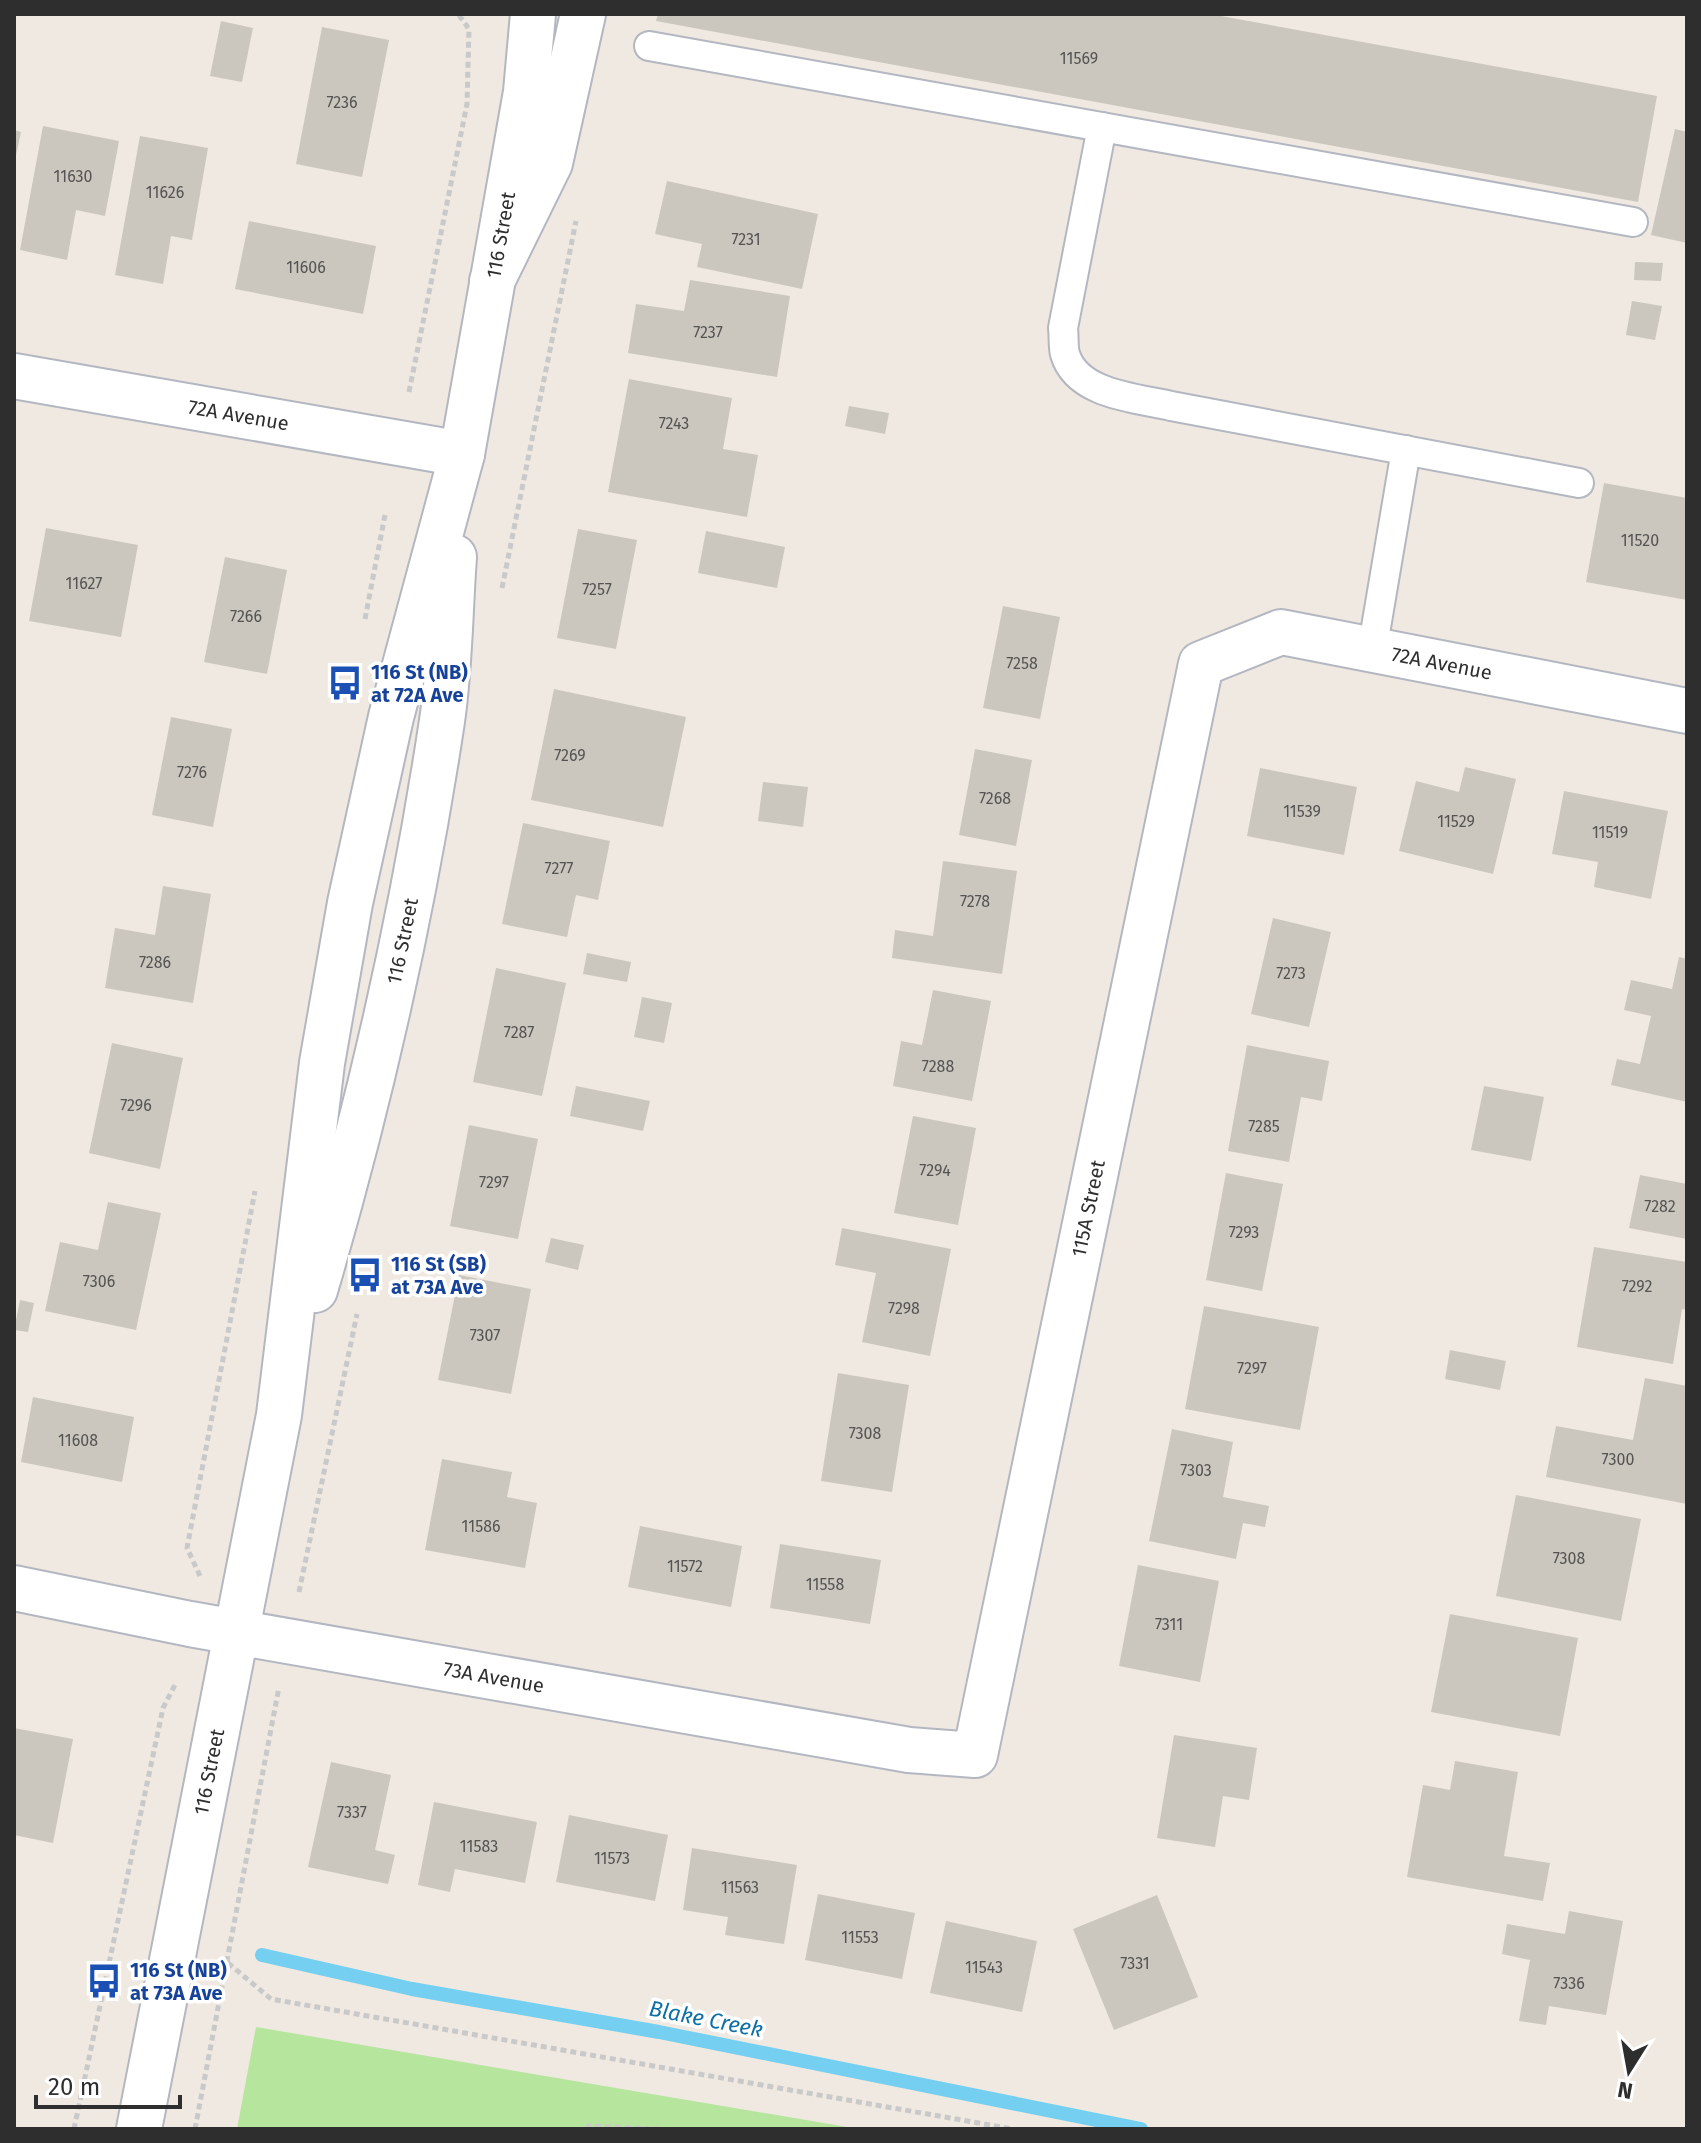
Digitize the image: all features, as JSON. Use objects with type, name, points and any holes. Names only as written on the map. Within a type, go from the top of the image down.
[{"type":"street","name":"116 Street","points":[[139,2129],[279,1415],[322,1063],[350,903],[391,717],[462,454],[526,92],[533,14]]},
{"type":"street","points":[[492,281],[550,163],[583,14]]},
{"type":"street","name":"72A Avenue","points":[[14,376],[462,454]]},
{"type":"street","name":"116 Street","points":[[279,1415],[345,1187],[405,930],[442,718],[462,454]]},
{"type":"street","name":"72A Avenue","points":[[1201,664],[1281,632],[1687,711]]},
{"type":"street","name":"115A Street","points":[[975,1755],[1201,664]]},
{"type":"street","name":"73A Avenue","points":[[14,1588],[238,1632],[909,1750],[975,1755]]},
{"type":"lane","points":[[649,46],[1633,222]]},
{"type":"lane","points":[[1102,127],[1063,328],[1065,355],[1078,376],[1106,391],[1171,406],[1579,483]]},
{"type":"lane","points":[[1372,651],[1406,450]]},
{"type":"path","points":[[409,392],[467,104],[469,29],[458,14]]},
{"type":"path","points":[[74,2129],[163,1708],[181,1673]]},
{"type":"path","points":[[195,2129],[279,1687]]},
{"type":"path","points":[[228,1963],[271,1999],[1013,2129]]},
{"type":"path","points":[[586,2129],[589,2126],[659,2129]]},
{"type":"green space","points":[[256,2027],[859,2129],[237,2129]]},
{"type":"building","points":[[658,14],[1210,14],[1657,96],[1638,202],[656,21]]},
{"type":"building","points":[[221,21],[253,28],[242,82],[210,76]]},
{"type":"building","points":[[322,27],[389,40],[362,177],[296,164]]},
{"type":"building","points":[[43,126],[119,141],[105,216],[76,210],[67,260],[20,250]]},
{"type":"building","points":[[1675,129],[1687,132],[1687,243],[1651,235]]},
{"type":"building","points":[[14,130],[21,132],[15,160],[14,160]]},
{"type":"building","points":[[140,136],[208,148],[192,240],[171,236],[163,284],[115,275]]},
{"type":"building","points":[[667,181],[818,214],[802,289],[697,267],[702,244],[655,234]]},
{"type":"building","points":[[249,221],[376,246],[363,314],[235,289]]},
{"type":"building","points":[[1635,262],[1663,263],[1661,281],[1634,280]]},
{"type":"building","points":[[690,280],[790,296],[777,377],[628,353],[636,304],[684,311]]},
{"type":"building","points":[[1632,301],[1662,306],[1655,340],[1626,335]]},
{"type":"building","points":[[629,379],[732,398],[723,449],[758,455],[747,517],[608,492]]},
{"type":"building","points":[[849,406],[889,413],[885,434],[845,426]]},
{"type":"building","points":[[1604,483],[1687,498],[1687,600],[1586,582]]},
{"type":"building","points":[[46,528],[138,545],[121,637],[29,621]]},
{"type":"building","points":[[578,529],[637,540],[616,649],[557,638]]},
{"type":"building","points":[[706,531],[785,547],[777,588],[698,573]]},
{"type":"building","points":[[225,557],[287,570],[267,674],[204,662]]},
{"type":"building","points":[[1003,606],[1060,617],[1040,719],[983,708]]},
{"type":"building","points":[[554,689],[686,717],[663,827],[531,800]]},
{"type":"building","points":[[171,717],[232,729],[213,827],[152,815]]},
{"type":"building","points":[[975,749],[1032,760],[1016,846],[959,835]]},
{"type":"building","points":[[1465,767],[1516,779],[1493,874],[1399,851],[1416,781],[1459,792]]},
{"type":"building","points":[[1260,768],[1357,787],[1344,855],[1247,836]]},
{"type":"building","points":[[763,782],[808,787],[803,827],[758,821]]},
{"type":"building","points":[[1564,791],[1668,811],[1651,899],[1594,887],[1598,862],[1552,854]]},
{"type":"building","points":[[523,823],[610,841],[598,900],[576,895],[567,937],[502,924]]},
{"type":"building","points":[[943,861],[1017,871],[1002,974],[892,958],[895,930],[933,936]]},
{"type":"building","points":[[163,886],[211,894],[193,1003],[105,988],[115,928],[155,935]]},
{"type":"building","points":[[1273,918],[1331,932],[1309,1027],[1251,1014]]},
{"type":"building","points":[[587,953],[631,962],[627,982],[583,974]]},
{"type":"building","points":[[1679,957],[1687,959],[1687,1102],[1611,1085],[1617,1059],[1640,1064],[1651,1016],[1624,1010],[1631,980],[1672,989]]},
{"type":"building","points":[[496,968],[566,983],[542,1096],[473,1082]]},
{"type":"building","points":[[933,990],[991,1001],[972,1101],[893,1086],[901,1041],[922,1045]]},
{"type":"building","points":[[642,997],[672,1003],[664,1043],[634,1037]]},
{"type":"building","points":[[112,1043],[183,1058],[160,1169],[89,1153]]},
{"type":"building","points":[[1247,1045],[1329,1061],[1322,1101],[1301,1097],[1289,1162],[1228,1151]]},
{"type":"building","points":[[576,1086],[650,1101],[643,1131],[570,1116]]},
{"type":"building","points":[[1484,1086],[1544,1097],[1531,1161],[1471,1150]]},
{"type":"building","points":[[913,1116],[976,1128],[958,1225],[894,1213]]},
{"type":"building","points":[[469,1125],[538,1139],[518,1239],[450,1226]]},
{"type":"building","points":[[1226,1173],[1283,1184],[1262,1291],[1206,1280]]},
{"type":"building","points":[[1640,1175],[1687,1184],[1687,1239],[1629,1228]]},
{"type":"building","points":[[108,1202],[161,1213],[136,1330],[45,1311],[60,1242],[98,1250]]},
{"type":"building","points":[[842,1228],[951,1249],[930,1356],[862,1342],[876,1273],[835,1265]]},
{"type":"building","points":[[551,1238],[584,1245],[578,1270],[545,1262]]},
{"type":"building","points":[[1594,1247],[1687,1262],[1687,1310],[1682,1309],[1673,1364],[1577,1347]]},
{"type":"building","points":[[459,1275],[531,1289],[511,1394],[438,1380]]},
{"type":"building","points":[[20,1300],[34,1303],[28,1332],[14,1330]]},
{"type":"building","points":[[1204,1306],[1319,1327],[1300,1430],[1185,1409]]},
{"type":"building","points":[[1450,1350],[1506,1361],[1500,1390],[1445,1379]]},
{"type":"building","points":[[838,1373],[909,1385],[892,1492],[821,1481]]},
{"type":"building","points":[[1645,1378],[1687,1386],[1687,1504],[1546,1477],[1556,1426],[1633,1440]]},
{"type":"building","points":[[33,1397],[134,1417],[122,1482],[21,1462]]},
{"type":"building","points":[[1172,1429],[1233,1442],[1223,1497],[1269,1506],[1265,1527],[1243,1523],[1236,1559],[1149,1541]]},
{"type":"building","points":[[442,1459],[512,1472],[507,1497],[537,1503],[525,1568],[425,1550]]},
{"type":"building","points":[[1516,1495],[1641,1519],[1621,1621],[1496,1596]]},
{"type":"building","points":[[640,1526],[742,1546],[731,1607],[628,1587]]},
{"type":"building","points":[[780,1544],[881,1560],[870,1624],[770,1608]]},
{"type":"building","points":[[1138,1565],[1219,1581],[1200,1682],[1119,1666]]},
{"type":"building","points":[[1450,1614],[1578,1638],[1560,1736],[1431,1712]]},
{"type":"building","points":[[14,1728],[73,1739],[53,1843],[14,1835]]},
{"type":"building","points":[[1174,1735],[1257,1748],[1249,1800],[1223,1796],[1215,1847],[1157,1838]]},
{"type":"building","points":[[1455,1761],[1518,1772],[1504,1856],[1550,1863],[1543,1901],[1407,1877],[1423,1785],[1450,1790]]},
{"type":"building","points":[[331,1762],[391,1775],[375,1850],[395,1855],[388,1884],[308,1867]]},
{"type":"building","points":[[434,1802],[537,1822],[525,1883],[455,1869],[450,1892],[418,1885]]},
{"type":"building","points":[[569,1815],[668,1835],[655,1901],[556,1882]]},
{"type":"building","points":[[692,1848],[797,1865],[784,1944],[725,1935],[728,1917],[683,1910]]},
{"type":"building","points":[[818,1894],[915,1913],[902,1979],[805,1960]]},
{"type":"building","points":[[1157,1895],[1198,1997],[1114,2030],[1073,1929]]},
{"type":"building","points":[[1569,1911],[1623,1921],[1606,2015],[1549,2006],[1546,2025],[1519,2021],[1530,1960],[1502,1954],[1507,1924],[1565,1934]]},
{"type":"building","points":[[946,1921],[1037,1941],[1022,2012],[930,1993]]},
{"type":"waterway","name":"Blake Creek","points":[[262,1955],[412,1989],[659,2032],[1141,2129]]},
{"type":"place","name":"116 St (NB) at 72A Ave","points":[[345,683]]},
{"type":"place","name":"116 St (SB) at 73A Ave","points":[[365,1275]]},
{"type":"place","name":"116 St (NB) at 73A Ave","points":[[104,1981]]}]
